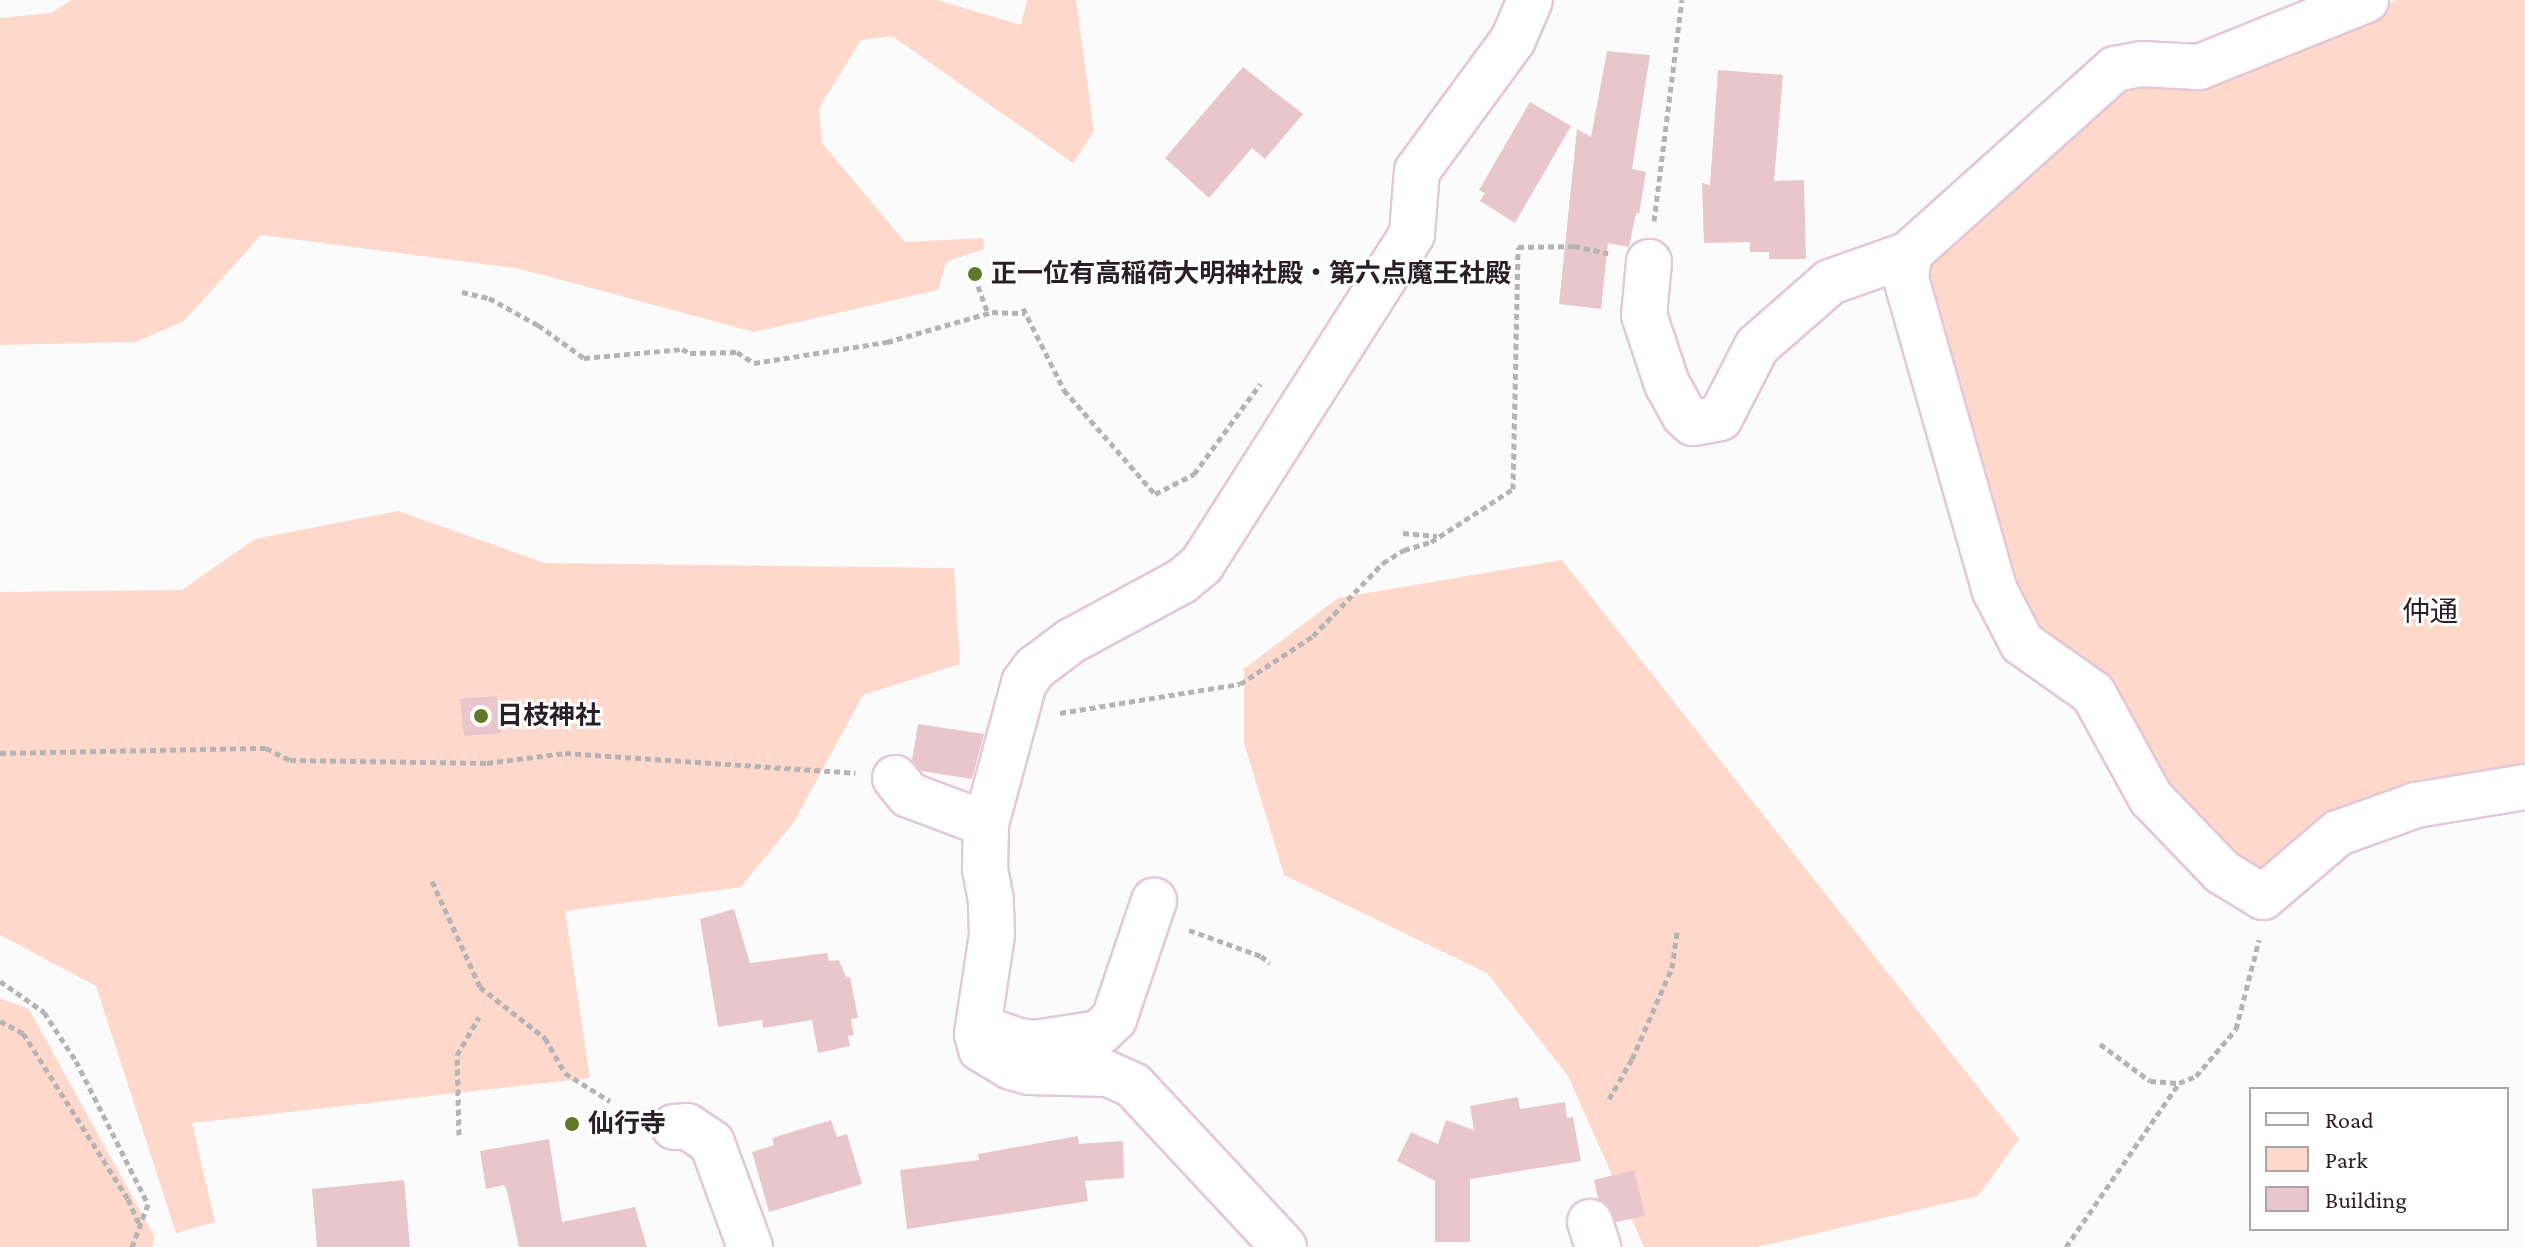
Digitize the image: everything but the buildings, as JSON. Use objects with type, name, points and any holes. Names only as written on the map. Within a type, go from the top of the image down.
[{"type":"street","points":[[1284,1247],[1133,1085],[1108,1074],[1029,1072],[1011,1067],[981,1049],[970,1030],[992,935],[991,900],[985,870],[986,824],[1024,683],[1035,668],[1071,641],[1182,581],[1202,564],[1412,234],[1417,171],[1513,40],[1530,0]]},
{"type":"street","points":[[1649,262],[1644,315],[1667,384],[1684,415],[1693,423],[1720,418],[1757,346],[1830,282],[1909,254],[2115,69],[2141,64],[2199,67],[2314,8],[2366,0]]},
{"type":"street","points":[[1909,254],[1906,279],[1986,561],[1995,591],[2022,643],[2093,693],[2151,798],[2263,912],[2338,833],[2416,805],[2525,787]]},
{"type":"street","points":[[895,778],[909,795],[986,824]]},
{"type":"street","points":[[970,1030],[1035,1043],[1099,1033],[1114,1019],[1152,908]]},
{"type":"street","points":[[674,1127],[687,1126],[712,1143],[750,1247]]},
{"type":"path","points":[[1013,721],[1240,684],[1313,636],[1383,563],[1439,536],[1513,489],[1518,247],[1574,246],[1649,262],[1682,0]]},
{"type":"path","points":[[978,286],[988,314]]},
{"type":"path","points":[[462,292],[489,298],[538,325],[584,358],[682,349],[690,353],[737,352],[754,363],[887,342],[988,314],[1024,311],[1064,390],[1155,494],[1194,474],[1269,373]]},
{"type":"path","points":[[1403,533],[1439,536]]},
{"type":"path","points":[[0,753],[266,748],[290,760],[487,763],[565,753],[895,778]]},
{"type":"path","points":[[432,881],[480,987],[545,1038],[565,1073],[610,1101]]},
{"type":"path","points":[[1152,908],[1261,956],[1270,963]]},
{"type":"path","points":[[2100,1044],[2150,1081],[2179,1083],[2196,1076],[2236,1029],[2263,912]]},
{"type":"path","points":[[1609,1099],[1632,1059],[1672,968],[1677,931]]},
{"type":"path","points":[[0,981],[44,1012],[76,1061],[148,1204],[132,1247]]},
{"type":"path","points":[[459,1135],[457,1055],[479,1017]]},
{"type":"path","points":[[0,1021],[23,1033],[128,1199],[140,1225]]},
{"type":"path","points":[[2066,1247],[2179,1083]]},
{"type":"green space","points":[[72,0],[937,0],[1021,25],[1027,0],[1076,0],[1094,131],[1073,163],[892,36],[861,40],[819,108],[822,143],[905,242],[983,238],[984,249],[946,262],[938,290],[754,332],[521,269],[261,235],[184,321],[136,342],[0,345],[0,18],[51,13]]},
{"type":"green space","points":[[2395,0],[2525,0],[2525,771],[2252,877],[2031,632],[1989,532],[1927,274],[1928,252],[2129,87],[2374,18]]},
{"type":"green space","points":[[398,511],[545,563],[954,568],[960,664],[863,695],[794,822],[741,887],[565,911],[590,1078],[192,1123],[215,1222],[176,1233],[96,986],[0,935],[0,592],[182,590],[255,539]]},
{"type":"green space","points":[[1562,560],[2019,1139],[1978,1196],[1757,1247],[1644,1247],[1568,1076],[1487,973],[1284,875],[1244,743],[1244,669],[1338,598]]},
{"type":"green space","points":[[0,998],[29,1009],[154,1236],[153,1247],[0,1247]]},
{"type":"place","name":"正一位有高稲荷大明神社殿・第六点魔王社殿","points":[[975,274]]},
{"type":"place","name":"日枝神社","points":[[481,716]]},
{"type":"place","name":"仙行寺","points":[[572,1124]]},
{"type":"district","name":"仲通","points":[[2430,612]]}]
